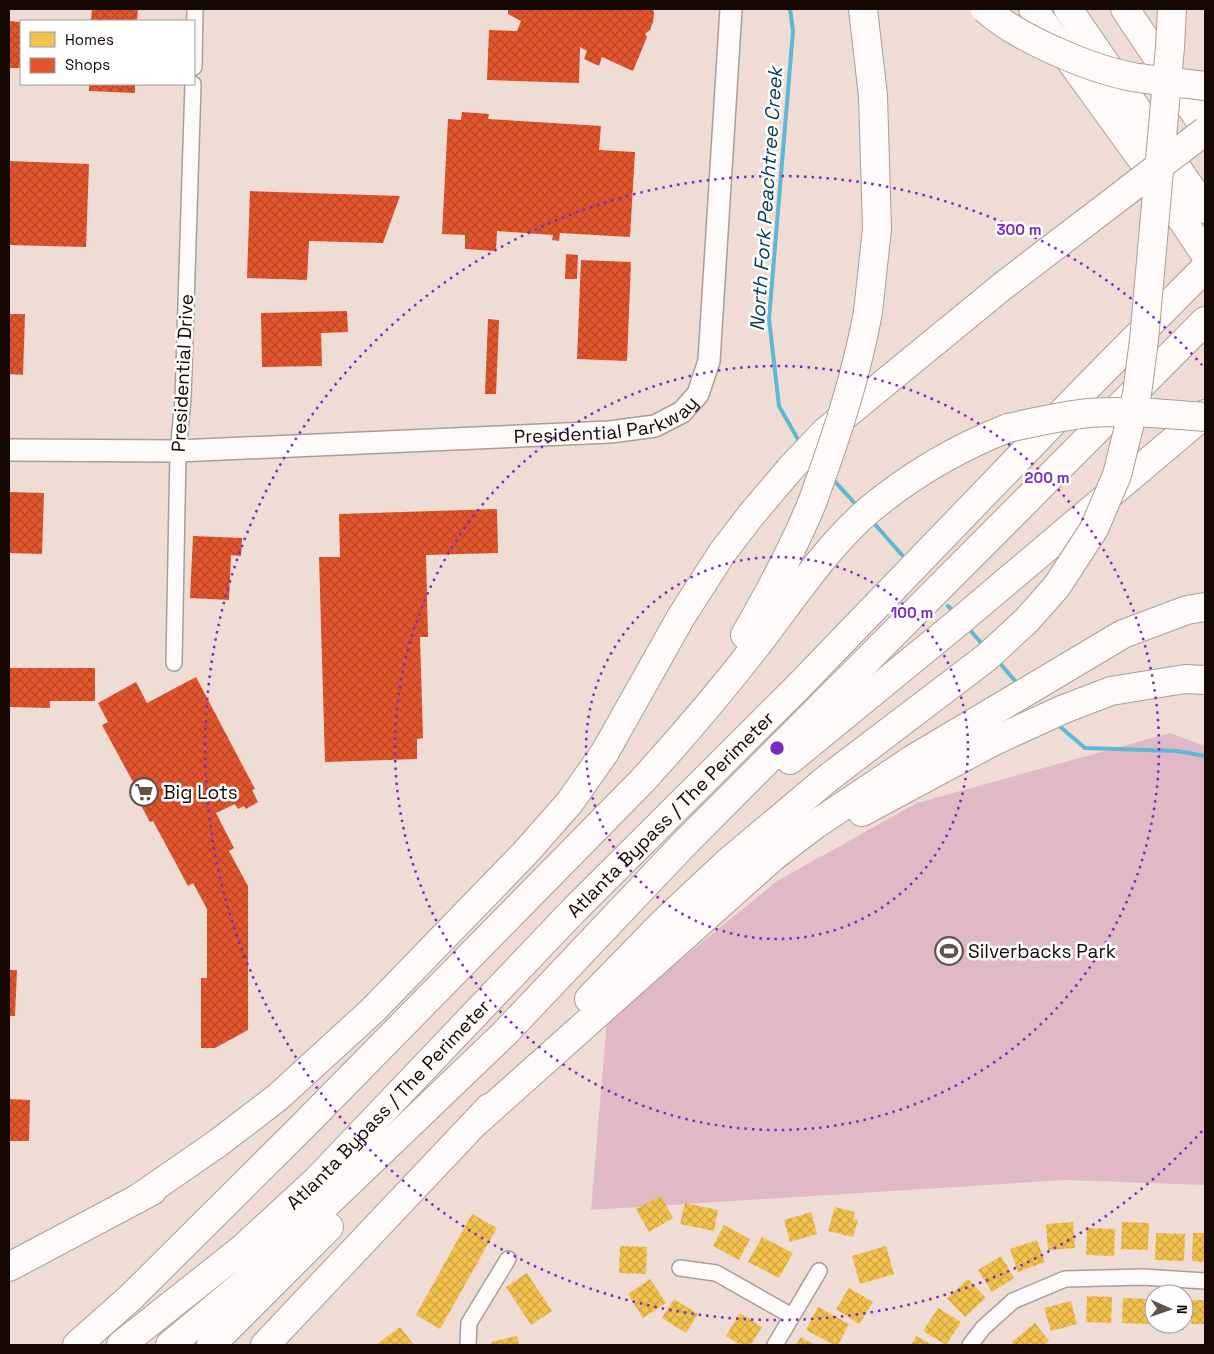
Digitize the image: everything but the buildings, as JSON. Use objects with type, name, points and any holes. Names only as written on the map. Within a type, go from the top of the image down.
[{"type":"highway","points":[[643,780],[737,649],[773,588],[799,535],[812,503],[838,430],[860,355],[868,312],[877,229],[873,96],[863,9]]},
{"type":"highway","points":[[984,9],[993,17],[1031,39],[1082,62],[1132,77],[1205,86]]},
{"type":"highway","points":[[1033,9],[1143,162],[1200,267]]},
{"type":"highway","points":[[1068,9],[1205,209]]},
{"type":"highway","points":[[137,1199],[218,1143],[278,1097],[372,1010],[526,852],[570,802],[605,752],[681,618],[722,553],[751,515],[826,431],[981,304],[1205,129],[1124,9]]},
{"type":"highway","points":[[265,1345],[476,1122],[575,1014],[662,924],[728,862],[828,778],[987,657],[1028,620],[1057,586],[1094,529],[1116,475],[1137,394],[1144,340],[1172,9]]},
{"type":"highway","name":"Atlanta Bypass / The Perimeter","points":[[121,1345],[242,1249],[317,1180],[575,909],[798,688],[1200,267]]},
{"type":"highway","name":"Atlanta Bypass / The Perimeter","points":[[170,1345],[242,1285],[505,1033],[684,844],[1205,321]]},
{"type":"highway","points":[[77,1345],[130,1298],[304,1125],[643,780],[700,716],[836,544],[863,516],[905,482],[940,460],[985,437],[1008,428],[1049,418],[1090,413],[1123,412],[1205,415]]},
{"type":"highway","points":[[684,844],[957,623],[1205,415]]},
{"type":"highway","points":[[476,1122],[773,857],[816,824],[913,759],[1123,634],[1187,610],[1205,607]]},
{"type":"highway","points":[[702,922],[818,839],[862,812],[994,741],[1064,709],[1111,691],[1185,679],[1205,680]]},
{"type":"highway","points":[[9,1267],[224,1153],[310,1090],[430,995]]},
{"type":"highway","points":[[210,1345],[393,1162],[505,1033]]},
{"type":"street","name":"Presidential Parkway","points":[[9,450],[178,451],[610,432],[655,426],[682,412],[698,394],[709,361],[731,9]]},
{"type":"street","name":"Presidential Drive","points":[[174,663],[178,451],[183,399],[193,85]]},
{"type":"street","points":[[468,1345],[469,1323],[508,1259]]},
{"type":"street","points":[[680,1268],[716,1273],[792,1316]]},
{"type":"street","points":[[775,1345],[819,1271]]},
{"type":"street","points":[[970,1345],[983,1328],[1012,1301],[1065,1279],[1142,1277],[1205,1281]]},
{"type":"shaded area","name":"Silverbacks Park","points":[[1170,733],[1205,746],[1205,1185],[1065,1180],[591,1210],[607,1020],[777,881],[917,803]]},
{"type":"waterway","name":"North Fork Peachtree Creek","points":[[790,9],[793,31],[769,319],[779,406],[800,443]]},
{"type":"waterway","name":"North Fork Peachtree Creek","points":[[831,477],[858,507]]},
{"type":"waterway","name":"North Fork Peachtree Creek","points":[[872,521],[902,555]]},
{"type":"waterway","name":"North Fork Peachtree Creek","points":[[948,606],[955,613]]},
{"type":"waterway","name":"North Fork Peachtree Creek","points":[[968,628],[985,647]]},
{"type":"waterway","name":"North Fork Peachtree Creek","points":[[998,661],[1016,682]]},
{"type":"waterway","name":"North Fork Peachtree Creek","points":[[1057,724],[1085,748],[1177,751],[1205,756]]},
{"type":"place","name":"Big Lots","points":[[144,792]]},
{"type":"place","name":"Silverbacks Park","points":[[949,951]]}]
